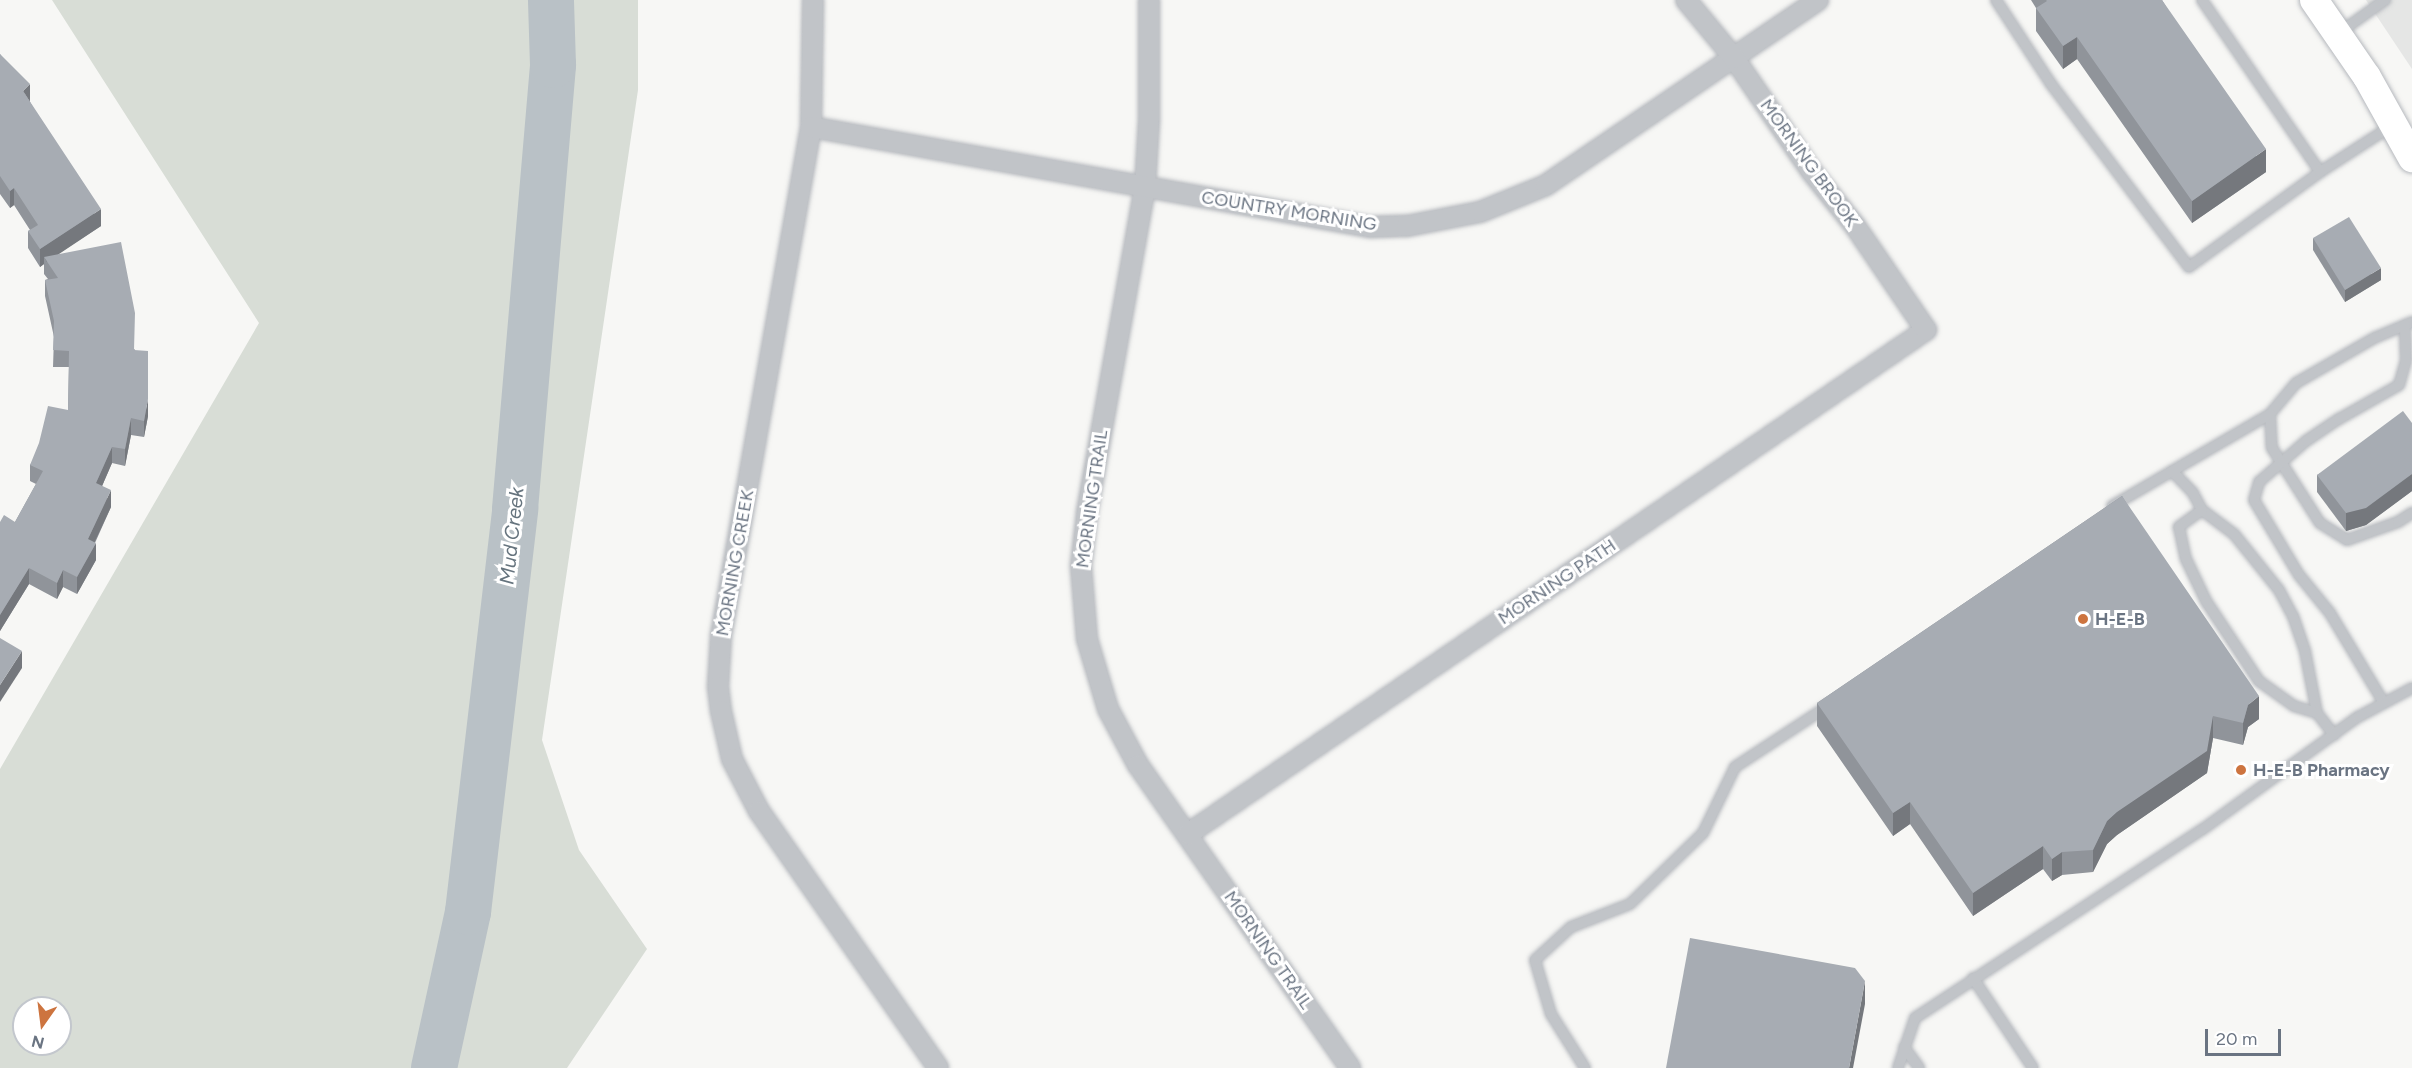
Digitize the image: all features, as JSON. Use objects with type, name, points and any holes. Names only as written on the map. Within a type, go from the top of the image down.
[{"type":"main road","points":[[2314,0],[2367,77],[2412,158]]},
{"type":"street","name":"MORNING CREEK","points":[[813,0],[811,127],[722,636],[718,687],[732,759],[759,811],[938,1068]]},
{"type":"street","name":"MORNING TRAIL","points":[[1149,0],[1149,120],[1145,187],[1087,514],[1082,566],[1083,603],[1096,674],[1108,709],[1138,765],[1350,1068]]},
{"type":"street","name":"MORNING BROOK","points":[[1686,0],[1734,58],[1812,172],[1855,226],[1926,330]]},
{"type":"street","name":"COUNTRY MORNING","points":[[811,127],[1370,227],[1443,221],[1513,200],[1546,184],[1818,0]]},
{"type":"street","name":"MORNING PATH","points":[[1188,834],[1926,330]]},
{"type":"lane","points":[[1996,0],[2051,84],[2189,267],[2320,172],[2393,125]]},
{"type":"lane","points":[[2202,0],[2320,172]]},
{"type":"lane","points":[[2337,34],[2385,0]]},
{"type":"lane","points":[[2105,511],[2270,414],[2296,382],[2376,337],[2408,323],[2406,360],[2399,385],[2339,419],[2307,441],[2283,464],[2259,482],[2254,500],[2299,575],[2330,614],[2384,702]]},
{"type":"lane","points":[[2270,414],[2272,448],[2320,523],[2347,540],[2398,522],[2412,513]]},
{"type":"lane","points":[[2172,471],[2193,492],[2202,510],[2234,534],[2279,590],[2293,616],[2305,651],[2317,713],[2334,735]]},
{"type":"lane","points":[[2202,510],[2179,527],[2186,559],[2206,601],[2259,681],[2294,706],[2317,713]]},
{"type":"lane","points":[[1898,1068],[1915,1018],[1973,978],[2084,909],[2277,777],[2334,735],[2384,702],[2412,688]]},
{"type":"lane","points":[[1585,1068],[1551,1014],[1535,960],[1571,927],[1630,904],[1703,833],[1735,767],[1834,703]]},
{"type":"lane","points":[[1973,978],[2033,1068]]},
{"type":"lane","points":[[1904,1047],[1919,1068]]},
{"type":"shaded area","points":[[52,0],[638,0],[638,90],[542,740],[579,850],[647,949],[567,1068],[0,1068],[0,769],[259,323]]},
{"type":"shaded area","points":[[2366,0],[2412,0],[2412,69]]},
{"type":"building","points":[[2046,0],[2162,0],[2266,149],[2192,201],[2077,37],[2063,46],[2036,8]]},
{"type":"building","points":[[0,54],[30,84],[23,91],[101,209],[40,249],[28,231],[38,225],[14,188],[10,191],[0,176]]},
{"type":"building","points":[[2349,217],[2381,268],[2345,290],[2313,238]]},
{"type":"building","points":[[121,242],[135,313],[134,350],[148,351],[148,399],[144,421],[131,418],[125,449],[112,447],[96,483],[111,490],[88,539],[96,543],[77,577],[63,570],[57,583],[29,568],[0,615],[0,522],[4,515],[15,522],[43,471],[30,465],[39,443],[48,406],[68,410],[69,351],[53,350],[54,321],[45,280],[58,278],[44,257]]},
{"type":"building","points":[[2403,411],[2412,423],[2412,474],[2366,508],[2346,513],[2317,475]]},
{"type":"building","name":"H-E-B","points":[[2122,496],[2259,696],[2248,705],[2243,723],[2213,716],[2207,751],[2117,812],[2107,821],[2093,850],[2062,852],[2052,859],[2043,846],[1973,893],[1910,802],[1893,813],[1817,703]]},
{"type":"building","points":[[0,638],[22,651],[0,685]]},
{"type":"building","points":[[1690,938],[1855,968],[1865,981],[1849,1068],[1666,1068]]},
{"type":"waterway","name":"Mud Creek","points":[[434,1068],[468,912],[515,509],[553,65],[551,0]]},
{"type":"place","name":"H-E-B","points":[[2083,619]]},
{"type":"place","name":"H-E-B Pharmacy","points":[[2241,770]]}]
